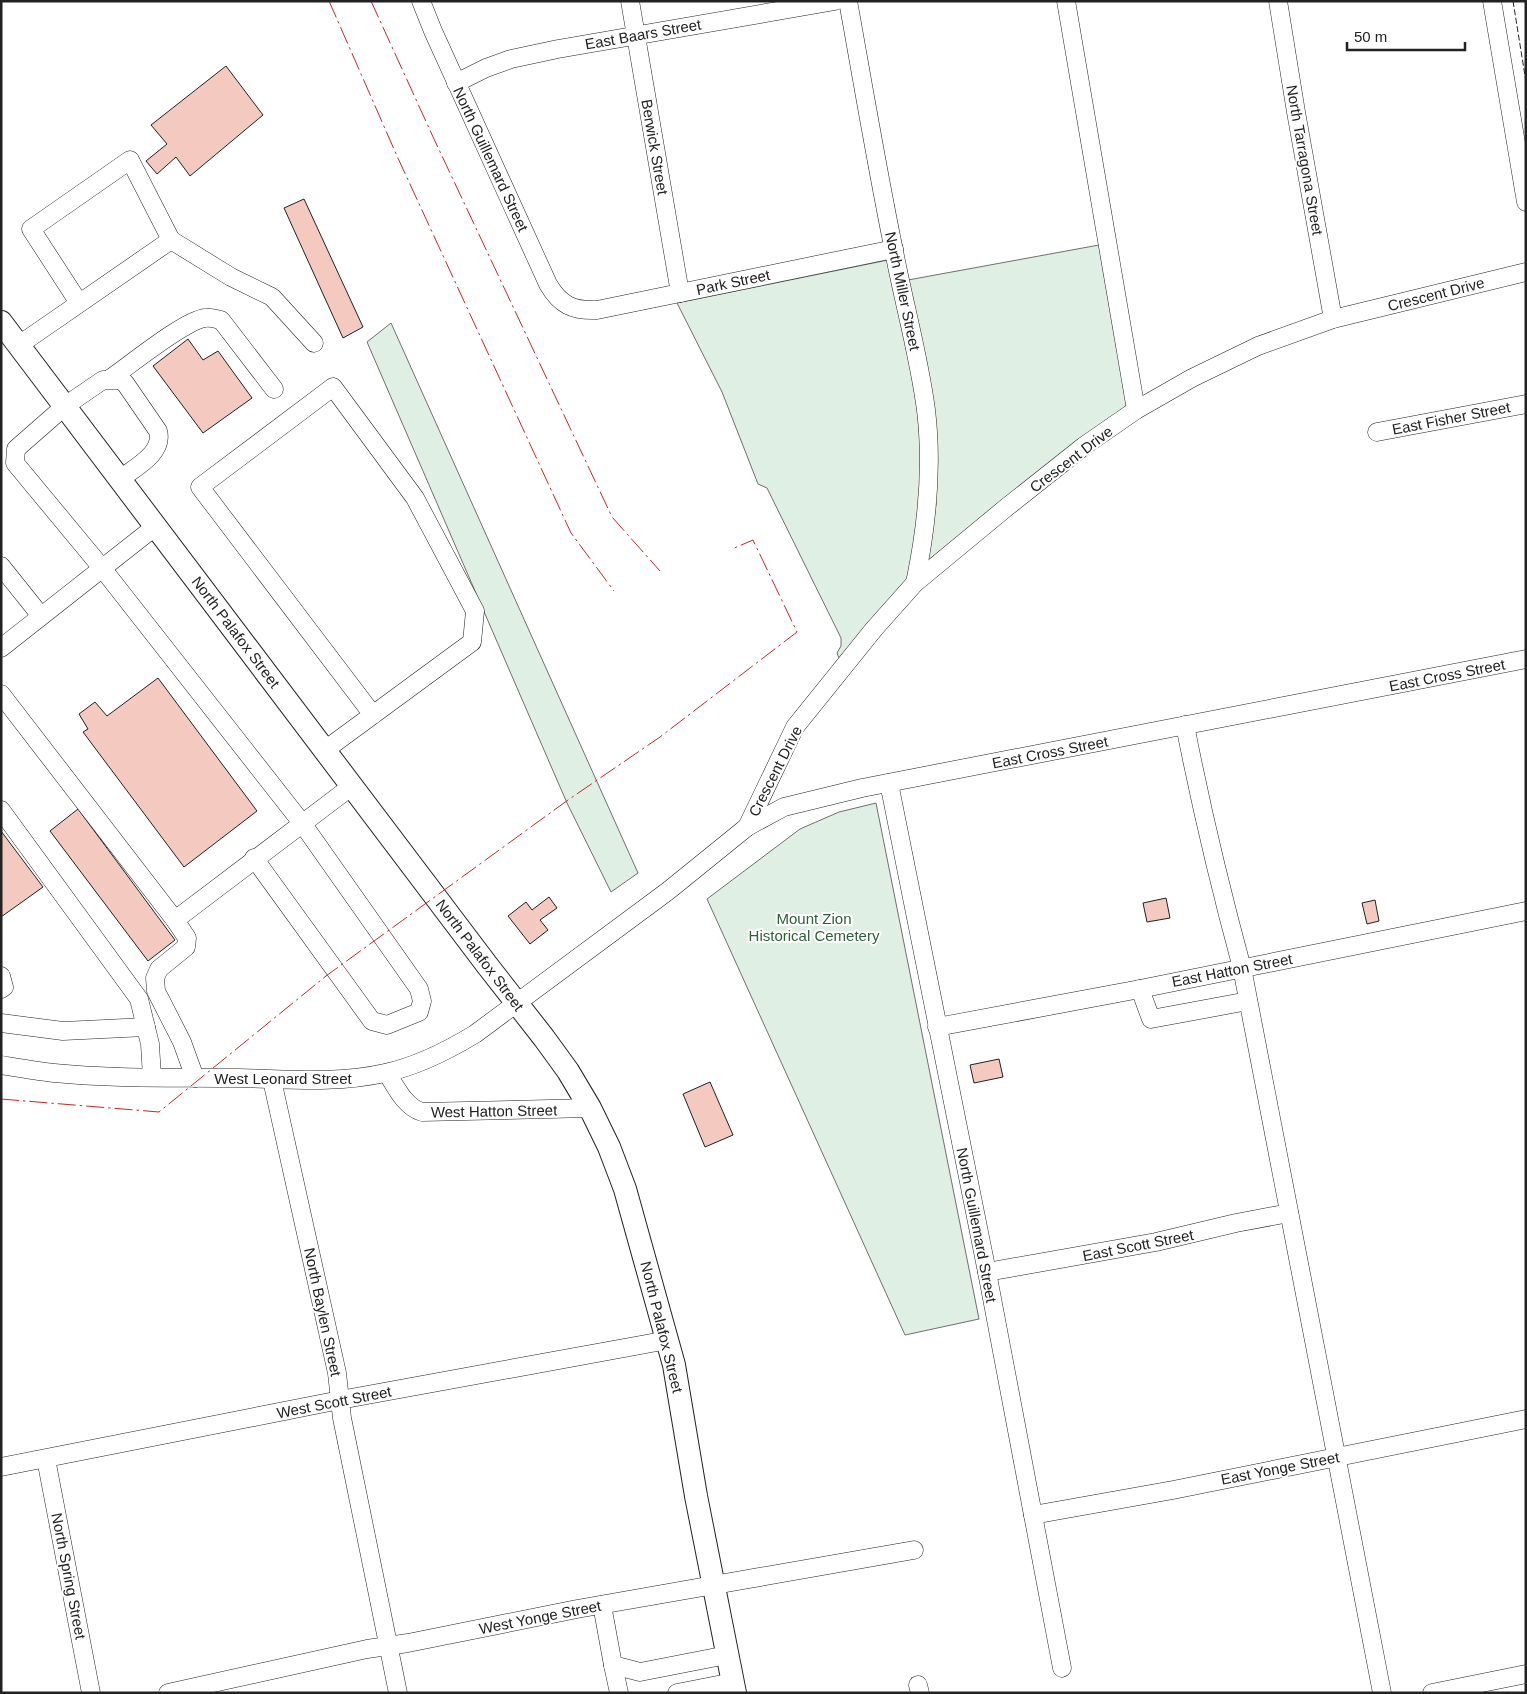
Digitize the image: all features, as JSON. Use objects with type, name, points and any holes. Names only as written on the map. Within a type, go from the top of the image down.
[{"type":"main road","name":"North Palafox Street","points":[[1,322],[568,1072],[590,1108],[609,1147],[626,1189],[668,1340],[676,1374],[696,1496],[734,1688]]},
{"type":"street","name":"North Guillemard Street","points":[[421,1],[433,32],[548,284],[554,294],[573,308]]},
{"type":"street","name":"Berwick Street","points":[[630,1],[680,293]]},
{"type":"street","name":"East Baars Street","points":[[456,83],[486,68],[511,59],[558,49],[835,1]]},
{"type":"street","name":"North Miller Street","points":[[848,1],[926,411],[929,454],[928,502],[923,545],[915,583]]},
{"type":"street","points":[[1066,1],[1136,410]]},
{"type":"street","name":"North Tarragona Street","points":[[1278,1],[1333,319]]},
{"type":"street","points":[[1492,1],[1526,202]]},
{"type":"street","points":[[79,303],[31,229],[130,160],[171,240],[231,277],[272,297],[314,343]]},
{"type":"street","points":[[19,345],[171,240]]},
{"type":"street","name":"Park Street","points":[[573,308],[585,311],[597,310],[894,249]]},
{"type":"street","name":"Crescent Drive","points":[[747,826],[795,727],[874,629],[915,583],[1084,446],[1136,410],[1192,378],[1258,346],[1333,319],[1526,272]]},
{"type":"street","points":[[254,858],[372,1021],[387,1025],[419,1012],[422,1001],[419,989],[302,823],[102,568],[15,463],[16,449],[65,406],[103,380],[112,378],[172,334],[194,321],[205,318],[221,320],[274,389]]},
{"type":"street","points":[[112,378],[125,383],[158,431],[160,438],[155,451],[120,479]]},
{"type":"street","points":[[326,750],[472,642],[475,612],[415,498],[333,387],[200,486],[373,715]]},
{"type":"street","name":"East Fisher Street","points":[[1377,432],[1526,404]]},
{"type":"street","points":[[1,648],[156,526]]},
{"type":"street","points":[[1,566],[41,616]]},
{"type":"street","name":"East Cross Street","points":[[612,932],[676,885],[747,826],[784,807],[889,783],[1526,659]]},
{"type":"street","points":[[1,694],[187,938],[186,947],[159,969],[155,978],[156,991],[182,1042],[195,1078]]},
{"type":"street","points":[[1185,725],[1212,850],[1242,968],[1382,1693]]},
{"type":"street","name":"North Guillemard Street","points":[[889,783],[1062,1668]]},
{"type":"street","points":[[174,920],[352,786]]},
{"type":"street","points":[[1,810],[139,999],[150,1044],[152,1077]]},
{"type":"street","name":"East Hatton Street","points":[[937,1027],[1526,911]]},
{"type":"street","name":"West Leonard Street","points":[[1,1065],[54,1073],[272,1080],[341,1080],[387,1073],[412,1066],[448,1050],[475,1034],[612,932]]},
{"type":"street","points":[[1,976],[4,988],[1,989]]},
{"type":"street","points":[[1140,988],[1151,1019],[1248,1001]]},
{"type":"street","points":[[1,1023],[63,1031],[146,1027]]},
{"type":"street","name":"West Hatton Street","points":[[387,1073],[408,1105],[414,1110],[422,1112],[590,1108]]},
{"type":"street","name":"North Baylen Street","points":[[272,1080],[337,1373],[342,1418],[398,1693]]},
{"type":"street","name":"East Scott Street","points":[[986,1272],[1156,1242],[1236,1223],[1289,1214]]},
{"type":"street","name":"West Scott Street","points":[[1,1467],[340,1400],[668,1340]]},
{"type":"street","name":"East Yonge Street","points":[[1033,1515],[1173,1490],[1526,1419]]},
{"type":"street","name":"North Spring Street","points":[[46,1459],[92,1693]]},
{"type":"street","name":"West Yonge Street","points":[[168,1693],[366,1649],[914,1550]]},
{"type":"street","points":[[602,1605],[618,1693]]},
{"type":"street","points":[[613,1665],[640,1672],[727,1655]]},
{"type":"street","points":[[1432,1693],[1526,1674]]},
{"type":"street","points":[[678,1693],[734,1688]]},
{"type":"green space","points":[[1099,245],[1127,405],[927,561],[936,504],[908,280]]},
{"type":"green space","points":[[888,260],[918,413],[921,455],[920,502],[915,544],[908,578],[839,658],[837,653],[841,646],[841,638],[767,488],[758,484],[722,392],[677,303]]},
{"type":"green space","points":[[391,323],[638,873],[611,892],[567,803],[367,342]]},
{"type":"green space","name":"Mount Zion Historical Cemetery","points":[[876,803],[979,1319],[905,1335],[707,899],[800,829],[839,812]]},
{"type":"building","points":[[226,66],[263,115],[190,176],[176,157],[157,174],[146,161],[167,144],[151,125]]},
{"type":"building","points":[[304,199],[363,327],[343,338],[284,208]]},
{"type":"building","points":[[188,339],[203,360],[218,351],[252,398],[203,433],[153,366]]},
{"type":"building","points":[[158,678],[257,811],[184,867],[83,732],[88,729],[79,714],[95,702],[107,716]]},
{"type":"building","points":[[78,809],[175,940],[148,961],[50,831]]},
{"type":"building","points":[[1,831],[43,887],[1,917]]},
{"type":"building","points":[[549,897],[557,908],[540,920],[548,930],[530,944],[508,916],[526,902],[532,910]]},
{"type":"building","points":[[1166,898],[1170,918],[1147,922],[1143,903]]},
{"type":"building","points":[[1375,900],[1379,921],[1367,924],[1362,903]]},
{"type":"building","points":[[999,1059],[1003,1077],[974,1083],[970,1065]]},
{"type":"building","points":[[710,1082],[733,1135],[705,1147],[683,1094]]},
{"type":"fence","points":[[1513,1],[1526,82]]},
{"type":"power","points":[[329,1],[397,156],[571,533],[614,591]]},
{"type":"power","points":[[371,1],[612,517],[660,571]]},
{"type":"power","points":[[1,1099],[159,1112],[326,976],[568,800],[660,737],[797,632],[753,540],[732,549]]}]
